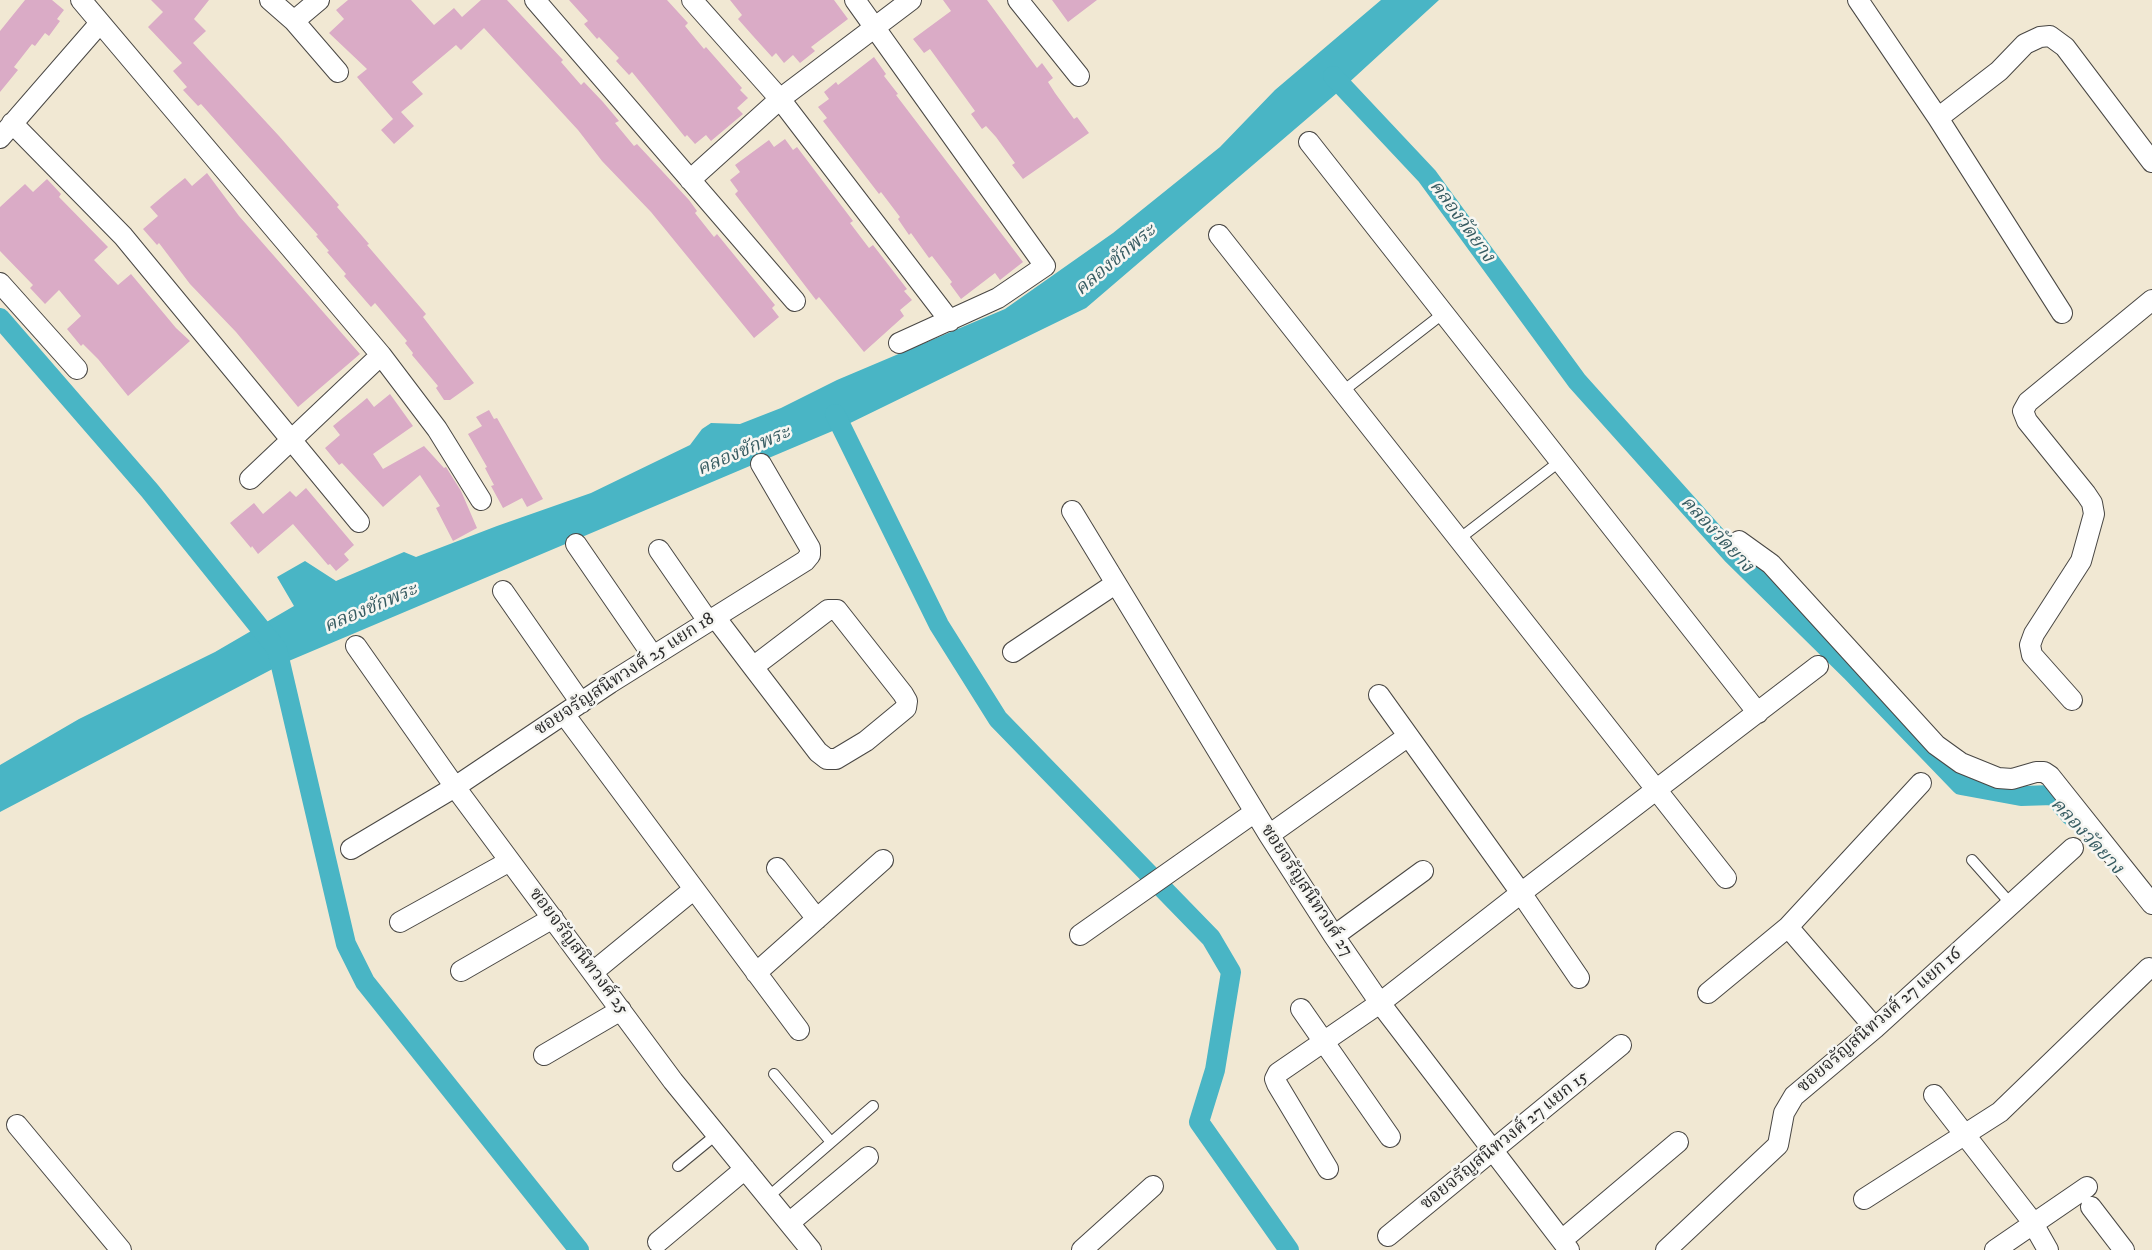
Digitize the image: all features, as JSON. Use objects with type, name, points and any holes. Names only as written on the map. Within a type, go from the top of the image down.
[{"type":"street","points":[[81,0],[381,355],[437,429],[481,500]]},
{"type":"street","points":[[270,0],[294,21],[338,72]]},
{"type":"street","points":[[294,21],[319,0]]},
{"type":"street","points":[[535,0],[795,301]]},
{"type":"street","points":[[692,0],[780,99],[950,321]]},
{"type":"street","points":[[855,0],[1045,266],[998,298],[899,343]]},
{"type":"street","points":[[690,180],[780,99],[911,0]]},
{"type":"street","points":[[1018,0],[1079,76]]},
{"type":"street","points":[[1858,0],[1938,118],[2062,313]]},
{"type":"street","points":[[100,23],[6,131],[123,236],[359,522]]},
{"type":"street","points":[[1938,118],[1999,70],[2025,44],[2040,37],[2050,36],[2065,48],[2152,162]]},
{"type":"street","points":[[1309,142],[1445,312],[1559,462],[1758,713]]},
{"type":"street","points":[[1219,235],[1726,878]]},
{"type":"street","points":[[0,283],[77,369]]},
{"type":"street","points":[[2072,700],[2032,655],[2030,645],[2034,634],[2081,561],[2094,514],[2092,503],[2086,494],[2026,420],[2023,411],[2028,402],[2152,300]]},
{"type":"street","points":[[250,479],[290,439],[381,355]]},
{"type":"street","name":"ซอยจรัญสนิทวงศ์ 25 แยก 18","points":[[351,849],[456,787],[653,656],[805,561],[810,555],[810,548],[761,464]]},
{"type":"street","name":"ซอยจรัญสนิทวงศ์ 27","points":[[1072,511],[1269,835],[1334,936],[1380,1003],[1567,1247]]},
{"type":"street","points":[[1739,541],[1771,564],[1936,745],[1961,763],[1998,778],[2012,779],[2036,772],[2044,772],[2050,776],[2152,904]]},
{"type":"street","points":[[576,544],[653,656]]},
{"type":"street","points":[[659,550],[818,752],[827,759],[836,759],[866,741],[906,708],[907,701],[903,694],[838,610],[828,610],[753,668]]},
{"type":"street","points":[[1013,652],[1115,584]]},
{"type":"street","points":[[503,591],[581,703]]},
{"type":"street","name":"ซอยจรัญสนิทวงศ์ 25","points":[[356,646],[456,787],[592,972],[717,1134],[811,1250]]},
{"type":"street","points":[[1328,1169],[1275,1079],[1278,1073],[1380,1003],[1818,666]]},
{"type":"street","points":[[1379,695],[1407,737],[1521,893],[1579,978]]},
{"type":"street","points":[[564,714],[693,890],[799,1030]]},
{"type":"street","points":[[1269,835],[1407,737]]},
{"type":"street","points":[[1708,993],[1788,927],[1921,783]]},
{"type":"street","points":[[1080,935],[1142,894],[1255,812]]},
{"type":"street","name":"ซอยจรัญสนิทวงศ์ 27 แยก 16","points":[[1666,1250],[1778,1145],[1784,1113],[1794,1096],[1875,1028],[2073,848]]},
{"type":"street","points":[[400,922],[510,860]]},
{"type":"street","points":[[756,973],[883,860]]},
{"type":"street","points":[[776,868],[817,919]]},
{"type":"street","points":[[1334,936],[1423,871]]},
{"type":"street","points":[[592,972],[693,890]]},
{"type":"street","points":[[461,971],[553,918]]},
{"type":"street","points":[[1788,927],[1875,1028]]},
{"type":"street","points":[[1864,1199],[2000,1112],[2149,968]]},
{"type":"street","points":[[1301,1008],[1390,1137]]},
{"type":"street","points":[[544,1056],[621,1010]]},
{"type":"street","name":"ซอยจรัญสนิทวงศ์ 27 แยก 15","points":[[1388,1236],[1621,1045]]},
{"type":"street","points":[[1934,1095],[2033,1224],[2048,1250]]},
{"type":"street","points":[[17,1125],[114,1248]]},
{"type":"street","points":[[1567,1247],[1678,1142]]},
{"type":"street","points":[[789,1223],[868,1157]]},
{"type":"street","points":[[658,1242],[745,1169]]},
{"type":"street","points":[[1082,1250],[1153,1186]]},
{"type":"street","points":[[1995,1250],[2087,1187]]},
{"type":"street","points":[[2091,1207],[2124,1250]]},
{"type":"lane","points":[[1343,391],[1445,312]]},
{"type":"lane","points":[[1459,539],[1559,462]]},
{"type":"lane","points":[[1972,860],[2011,904]]},
{"type":"lane","points":[[774,1074],[831,1142]]},
{"type":"lane","points":[[768,1197],[873,1106]]},
{"type":"lane","points":[[678,1166],[717,1134]]},
{"type":"water","name":"คลองชักพระ","points":[[1381,0],[1439,0],[1344,87],[1086,308],[842,427],[284,663],[0,812],[0,765],[79,719],[215,652],[294,606],[277,577],[305,561],[336,581],[404,552],[416,557],[591,493],[690,445],[702,429],[711,423],[740,424],[781,408],[837,380],[1005,309],[1113,233],[1220,147],[1275,90]]},
{"type":"building","points":[[25,0],[52,0],[64,10],[57,19],[60,21],[49,36],[45,33],[35,46],[32,44],[14,67],[18,70],[0,92],[0,31]]},
{"type":"building","points":[[151,0],[209,0],[194,19],[206,31],[193,43],[279,136],[339,205],[337,207],[369,244],[367,245],[426,314],[423,317],[474,383],[450,400],[444,400],[436,388],[438,386],[412,355],[413,353],[405,343],[407,341],[375,303],[371,307],[344,276],[346,274],[327,252],[329,251],[316,236],[318,235],[201,104],[198,106],[183,90],[187,87],[173,71],[182,63],[148,27],[163,12]]},
{"type":"building","points":[[348,0],[411,0],[434,25],[454,8],[462,17],[481,0],[507,0],[563,60],[561,62],[581,85],[584,82],[603,102],[619,121],[615,123],[634,146],[637,144],[689,200],[697,211],[695,213],[714,237],[717,234],[775,305],[772,308],[779,317],[754,338],[651,212],[602,161],[578,130],[484,28],[461,50],[456,45],[412,82],[423,94],[401,112],[414,126],[394,144],[381,130],[393,119],[357,77],[367,69],[329,33],[344,19],[336,10]]},
{"type":"building","points":[[569,0],[667,0],[688,23],[685,26],[704,49],[706,47],[742,88],[740,90],[748,98],[737,108],[743,114],[711,141],[706,135],[695,144],[687,135],[685,137],[632,72],[629,75],[616,61],[619,58],[599,37],[597,39],[584,24],[588,21]]},
{"type":"building","points":[[730,0],[834,0],[848,19],[811,47],[815,51],[800,63],[793,55],[784,63],[776,53],[772,57],[738,19],[742,15]]},
{"type":"building","points":[[943,0],[987,0],[1037,68],[1042,63],[1053,78],[1048,82],[1055,93],[1074,119],[1077,117],[1089,133],[1023,179],[1012,165],[1015,163],[996,137],[986,126],[982,129],[971,114],[975,111],[930,49],[924,53],[913,39],[951,11]]},
{"type":"building","points":[[1052,0],[1097,0],[1068,22]]},
{"type":"building","points":[[874,57],[886,74],[884,76],[898,94],[896,95],[1023,262],[1000,280],[995,273],[961,299],[950,284],[952,282],[932,256],[929,258],[911,233],[909,235],[898,219],[900,217],[881,192],[879,194],[823,121],[827,118],[818,107],[829,99],[824,92],[836,82],[838,85]]},
{"type":"building","points":[[785,139],[793,150],[797,147],[853,221],[850,223],[869,248],[873,245],[907,289],[904,291],[912,300],[900,310],[904,316],[864,352],[819,297],[816,300],[735,194],[738,191],[730,180],[740,172],[735,165],[769,140],[774,147]]},
{"type":"building","points":[[207,173],[239,216],[360,354],[298,407],[236,332],[190,284],[159,243],[157,245],[143,229],[158,216],[150,207],[185,178],[192,186]]},
{"type":"building","points":[[47,179],[61,194],[59,197],[108,247],[94,260],[118,285],[131,274],[176,328],[190,341],[128,396],[98,359],[83,344],[81,346],[67,329],[81,316],[59,290],[45,304],[30,288],[33,285],[0,251],[0,207],[25,184],[33,192]]},
{"type":"building","points":[[390,394],[413,426],[373,454],[383,469],[424,446],[444,468],[446,467],[461,491],[477,528],[453,541],[436,508],[440,506],[420,475],[383,507],[342,463],[339,465],[325,448],[340,435],[333,426],[367,398],[374,407]]},
{"type":"building","points":[[489,410],[494,419],[497,418],[543,499],[527,507],[522,498],[503,508],[491,486],[494,485],[485,468],[487,467],[468,434],[482,426],[476,417]]},
{"type":"building","points":[[306,488],[354,545],[344,554],[349,560],[336,571],[330,564],[328,565],[293,524],[258,554],[230,523],[254,503],[263,514],[290,491],[296,497]]},
{"type":"waterway","name":"คลองวัดยาง","points":[[1333,76],[1427,176],[1577,381],[1732,554],[1851,671],[1961,785],[2021,796],[2053,795],[2071,816]]},
{"type":"waterway","points":[[0,318],[150,491],[277,649],[346,944],[365,982],[579,1250]]},
{"type":"waterway","points":[[835,414],[939,625],[998,719],[1211,938],[1231,972],[1215,1070],[1199,1122],[1289,1250]]}]
